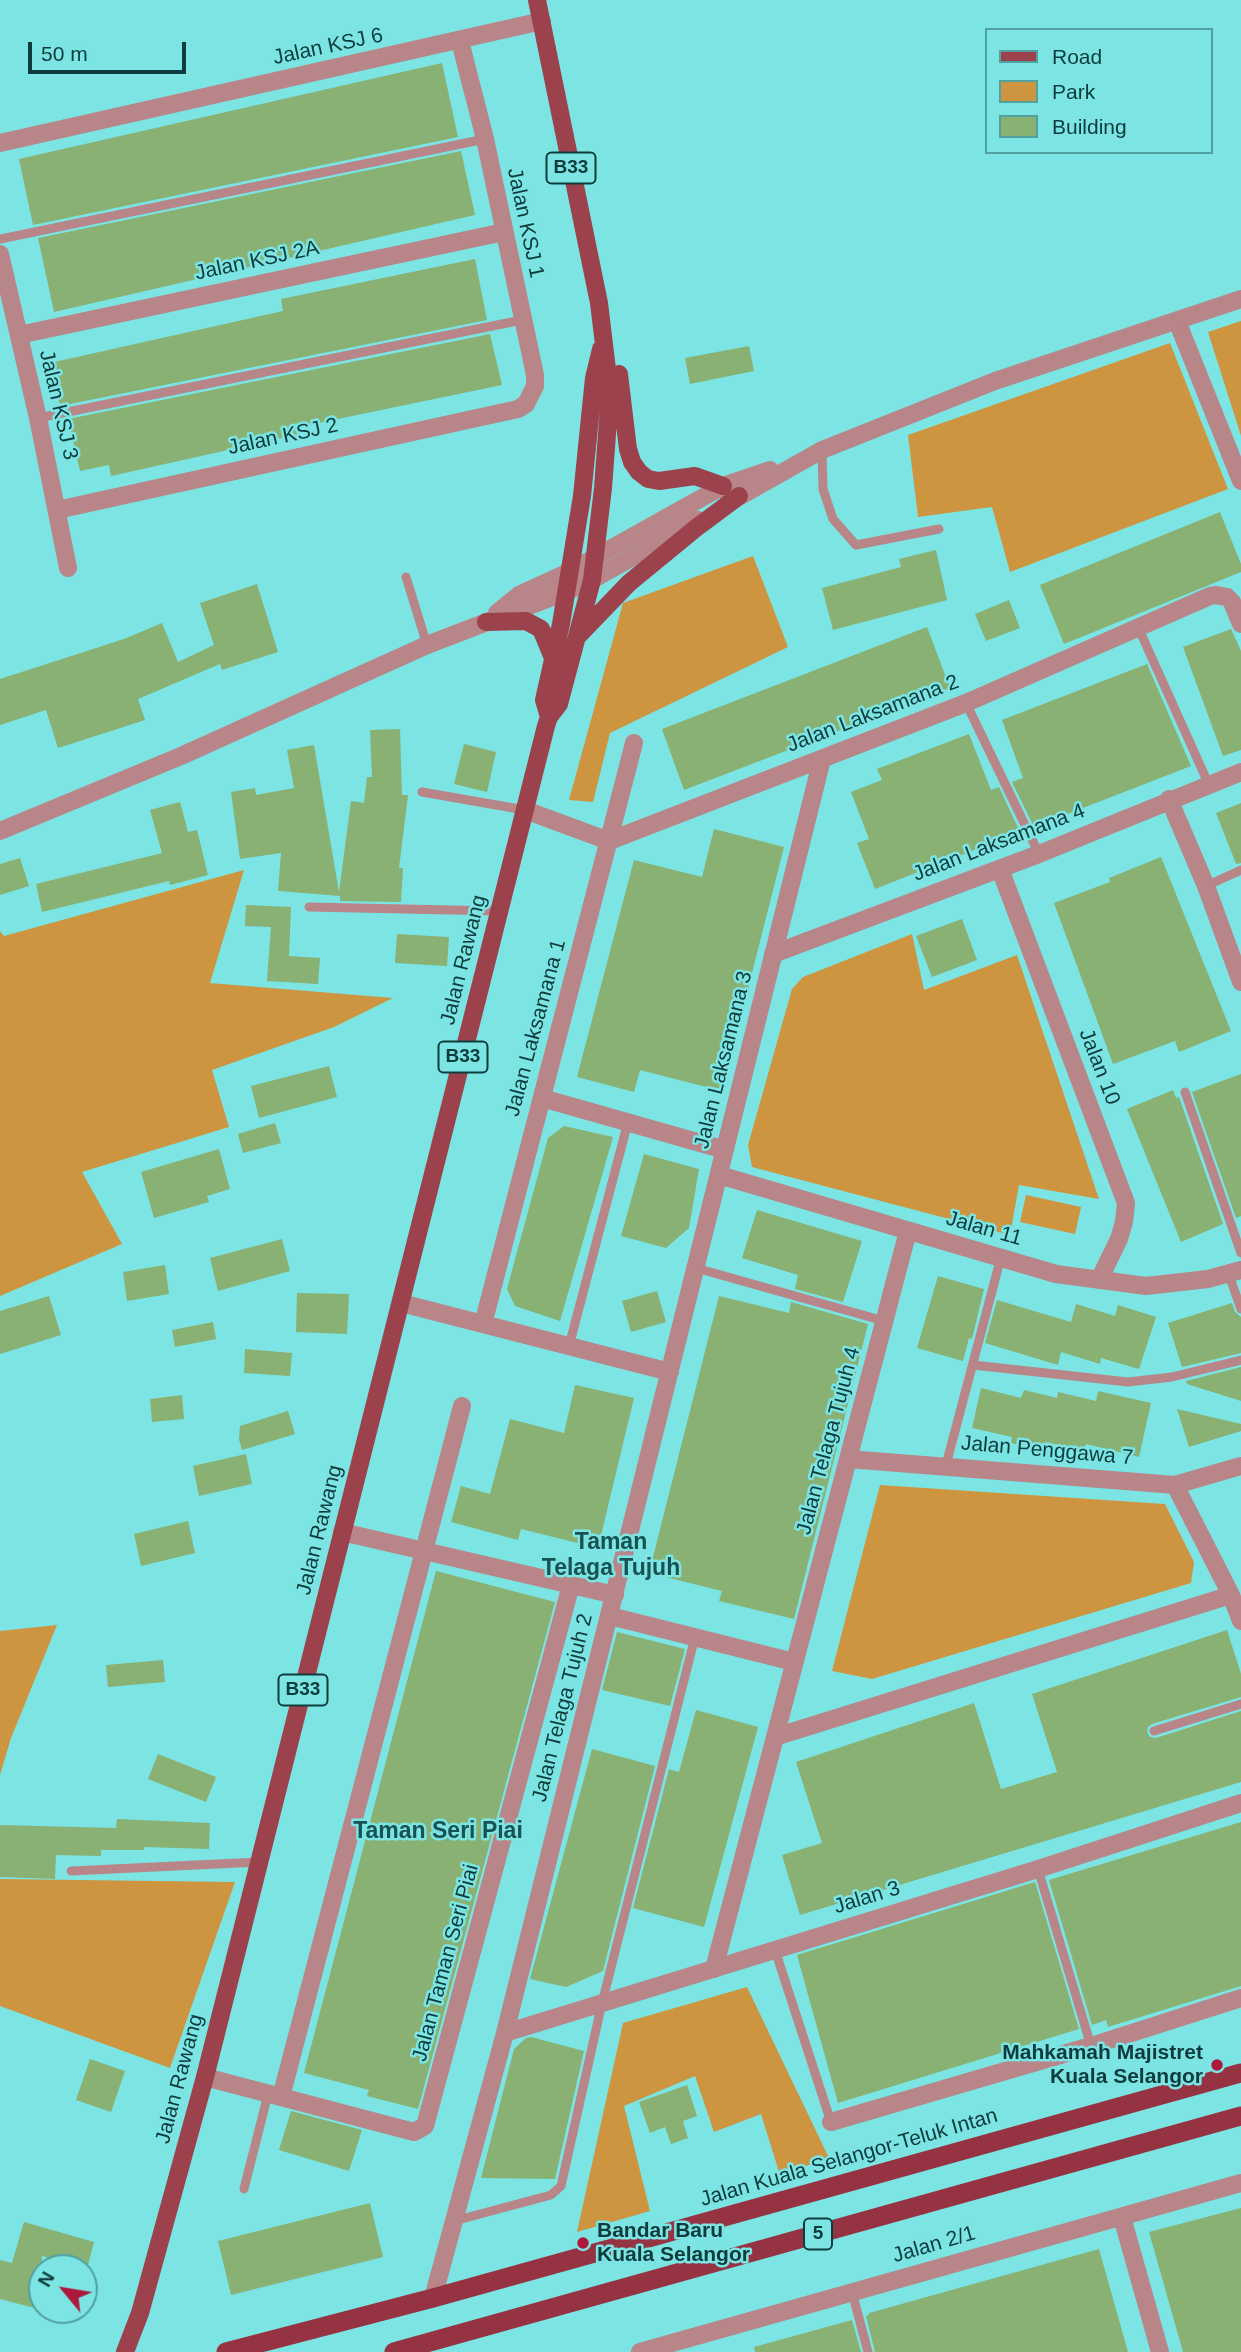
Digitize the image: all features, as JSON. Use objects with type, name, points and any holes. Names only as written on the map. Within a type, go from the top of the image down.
[{"type":"highway","name":"Jalan Kuala Selangor-Teluk Intan","points":[[226,2352],[433,2298],[1241,2073]]},
{"type":"highway","name":"5","points":[[394,2352],[1241,2116]]},
{"type":"main road","name":"Jalan Rawang","points":[[125,2352],[140,2313],[205,2077],[549,717],[559,704],[592,580],[610,394],[604,336],[537,0]]},
{"type":"main road","name":"Jalan Rawang","points":[[549,717],[544,700],[583,496],[594,378],[604,336]]},
{"type":"main road","points":[[604,336],[617,355],[628,449],[639,472],[648,479],[659,481],[695,476],[723,486]]},
{"type":"main road","points":[[577,638],[629,583],[696,527],[739,496]]},
{"type":"main road","points":[[486,622],[526,621],[541,629],[554,658]]},
{"type":"street","name":"Jalan KSJ 6","points":[[0,143],[542,21]]},
{"type":"street","name":"Jalan KSJ 1","points":[[460,41],[485,139],[535,375],[535,386],[526,404],[518,409]]},
{"type":"street","name":"Jalan KSJ 2A","points":[[19,335],[504,232]]},
{"type":"street","name":"Jalan KSJ 3","points":[[0,254],[38,418],[68,568]]},
{"type":"street","points":[[486,622],[519,595],[569,572],[723,486],[817,452],[995,381],[1241,299]]},
{"type":"street","points":[[1177,321],[1241,481]]},
{"type":"street","name":"Jalan KSJ 2","points":[[57,510],[518,409]]},
{"type":"street","points":[[0,831],[181,756],[427,645],[592,580],[817,452]]},
{"type":"street","name":"Jalan Laksamana 2","points":[[608,841],[966,703],[1138,626],[1215,595],[1227,597],[1232,602],[1241,624]]},
{"type":"street","name":"Jalan Laksamana 1","points":[[483,1324],[634,743]]},
{"type":"street","name":"Jalan Laksamana 3","points":[[670,1372],[822,759]]},
{"type":"street","name":"Jalan Laksamana 4","points":[[774,954],[1039,854],[1241,772]]},
{"type":"street","points":[[1169,799],[1206,886],[1241,982]]},
{"type":"street","points":[[525,810],[608,841]]},
{"type":"street","name":"Jalan 10","points":[[1000,869],[1126,1203],[1119,1239],[1099,1280]]},
{"type":"street","points":[[542,1098],[725,1150]]},
{"type":"street","name":"Jalan 11","points":[[719,1175],[1056,1274],[1146,1286],[1235,1272]]},
{"type":"street","name":"Jalan Telaga Tujuh 4","points":[[714,1969],[908,1231]]},
{"type":"street","points":[[401,1303],[670,1372]]},
{"type":"street","name":"Jalan Telaga Tujuh 2","points":[[433,2298],[505,2033],[670,1372]]},
{"type":"street","points":[[275,2095],[462,1406]]},
{"type":"street","name":"Jalan Penggawa 7","points":[[848,1460],[946,1465],[1175,1485],[1241,1466]]},
{"type":"street","points":[[1175,1485],[1231,1595],[1241,1621]]},
{"type":"street","points":[[342,1532],[615,1595]]},
{"type":"street","name":"Jalan Taman Seri Piai","points":[[205,2077],[414,2132],[425,2126],[571,1585]]},
{"type":"street","points":[[775,1737],[1231,1595]]},
{"type":"street","points":[[610,1616],[794,1662]]},
{"type":"street","name":"Jalan 3","points":[[505,2033],[1038,1869],[1241,1803]]},
{"type":"street","points":[[831,2122],[1091,2046],[1241,1998]]},
{"type":"street","name":"Jalan 2/1","points":[[640,2352],[1241,2183]]},
{"type":"street","points":[[1122,2217],[1160,2352]]},
{"type":"lane","points":[[0,239],[485,139]]},
{"type":"lane","points":[[38,418],[523,320]]},
{"type":"lane","points":[[817,452],[823,489],[834,519],[856,545],[939,529]]},
{"type":"lane","points":[[406,577],[427,645]]},
{"type":"lane","points":[[1138,626],[1209,785]]},
{"type":"lane","points":[[966,703],[1039,854]]},
{"type":"lane","points":[[422,792],[525,810]]},
{"type":"lane","points":[[1206,886],[1241,870]]},
{"type":"lane","points":[[309,906],[499,911]]},
{"type":"lane","points":[[1185,1092],[1241,1253]]},
{"type":"lane","points":[[569,1346],[628,1122]]},
{"type":"lane","points":[[946,1465],[1001,1257]]},
{"type":"lane","points":[[696,1268],[884,1321]]},
{"type":"lane","points":[[1235,1272],[1241,1309]]},
{"type":"lane","points":[[973,1365],[1128,1382],[1172,1377],[1241,1360]]},
{"type":"lane","points":[[454,2221],[551,2195],[561,2186],[602,2003],[695,1637]]},
{"type":"lane","points":[[1154,1731],[1241,1704]]},
{"type":"lane","points":[[71,1871],[259,1862]]},
{"type":"lane","points":[[1038,1869],[1091,2046]]},
{"type":"lane","points":[[775,1950],[831,2122]]},
{"type":"lane","points":[[244,2189],[275,2095]]},
{"type":"lane","points":[[852,2292],[868,2352]]},
{"type":"green space","points":[[1241,321],[1241,436],[1208,332]]},
{"type":"green space","points":[[1170,343],[1228,489],[1010,572],[992,507],[918,517],[908,435]]},
{"type":"green space","points":[[753,556],[788,647],[610,733],[593,802],[569,800],[623,603]]},
{"type":"green space","points":[[244,870],[210,983],[393,998],[334,1027],[212,1070],[229,1127],[82,1172],[122,1244],[0,1296],[0,931],[4,936]]},
{"type":"green space","points":[[912,934],[924,990],[1017,955],[1099,1199],[1019,1185],[1010,1235],[752,1167],[748,1145],[792,989],[803,977]]},
{"type":"green space","points":[[1026,1195],[1081,1207],[1075,1234],[1020,1222]]},
{"type":"green space","points":[[880,1485],[1165,1504],[1194,1562],[1191,1583],[872,1679],[832,1671]]},
{"type":"green space","points":[[57,1625],[11,1738],[0,1775],[0,1631]]},
{"type":"green space","points":[[0,1879],[235,1882],[170,2068],[0,2006]]},
{"type":"green space","points":[[747,1987],[829,2158],[780,2175],[761,2114],[714,2132],[695,2076],[624,2106],[650,2211],[577,2232],[623,2023]]},
{"type":"building","points":[[442,63],[458,137],[33,225],[19,159]]},
{"type":"building","points":[[461,151],[475,215],[54,312],[38,238]]},
{"type":"building","points":[[475,259],[487,320],[60,406],[50,363],[283,311],[281,299]]},
{"type":"building","points":[[490,334],[502,385],[299,427],[300,434],[111,476],[109,465],[80,471],[68,419]]},
{"type":"building","points":[[749,346],[754,371],[690,384],[685,358]]},
{"type":"building","points":[[1220,512],[1241,564],[1241,572],[1064,644],[1040,585]]},
{"type":"building","points":[[936,550],[947,600],[833,630],[822,588],[901,567],[899,559]]},
{"type":"building","points":[[257,584],[278,652],[222,670],[220,664],[138,699],[145,720],[58,748],[46,710],[0,725],[0,679],[124,639],[162,623],[178,662],[214,645],[200,603]]},
{"type":"building","points":[[1009,600],[1020,628],[986,641],[975,614]]},
{"type":"building","points":[[927,627],[950,688],[684,790],[662,729]]},
{"type":"building","points":[[1231,629],[1241,651],[1241,750],[1223,756],[1183,647]]},
{"type":"building","points":[[1147,664],[1191,766],[1034,827],[1012,782],[1023,778],[1002,720]]},
{"type":"building","points":[[400,729],[402,795],[408,795],[399,868],[403,868],[401,902],[340,901],[340,896],[278,891],[281,853],[240,859],[231,792],[255,788],[256,795],[294,788],[287,750],[314,745],[339,892],[351,801],[364,803],[367,777],[372,777],[370,730]]},
{"type":"building","points":[[969,734],[991,790],[999,787],[1020,832],[875,889],[857,843],[869,839],[851,792],[882,780],[877,769]]},
{"type":"building","points":[[464,744],[496,752],[487,792],[454,784]]},
{"type":"building","points":[[180,802],[188,832],[197,830],[208,875],[170,885],[169,881],[42,912],[36,884],[162,853],[150,810]]},
{"type":"building","points":[[1241,803],[1241,863],[1236,864],[1216,813]]},
{"type":"building","points":[[714,829],[784,847],[722,1091],[640,1070],[634,1092],[577,1077],[634,860],[702,877]]},
{"type":"building","points":[[1161,857],[1231,1031],[1179,1052],[1175,1041],[1113,1064],[1054,903],[1110,882],[1109,878]]},
{"type":"building","points":[[20,858],[29,886],[0,895],[0,864]]},
{"type":"building","points":[[246,905],[291,907],[289,956],[320,958],[318,984],[267,981],[271,927],[245,926]]},
{"type":"building","points":[[962,919],[977,960],[932,977],[916,936]]},
{"type":"building","points":[[397,934],[449,937],[447,966],[395,963]]},
{"type":"building","points":[[329,1066],[337,1097],[259,1118],[251,1086]]},
{"type":"building","points":[[1241,1074],[1241,1216],[1236,1218],[1192,1092]]},
{"type":"building","points":[[1173,1090],[1176,1098],[1179,1097],[1223,1224],[1181,1242],[1127,1109]]},
{"type":"building","points":[[275,1123],[281,1143],[243,1153],[238,1134]]},
{"type":"building","points":[[564,1126],[613,1137],[560,1321],[515,1306],[507,1289],[548,1138]]},
{"type":"building","points":[[219,1149],[230,1189],[207,1196],[209,1202],[154,1218],[141,1172]]},
{"type":"building","points":[[644,1154],[699,1169],[689,1228],[666,1248],[621,1236]]},
{"type":"building","points":[[757,1210],[862,1241],[843,1302],[795,1289],[798,1275],[742,1258]]},
{"type":"building","points":[[282,1239],[290,1271],[218,1291],[210,1258]]},
{"type":"building","points":[[165,1265],[169,1294],[127,1301],[123,1272]]},
{"type":"building","points":[[938,1276],[984,1289],[972,1339],[969,1338],[963,1361],[917,1348]]},
{"type":"building","points":[[657,1291],[666,1322],[631,1332],[622,1301]]},
{"type":"building","points":[[297,1293],[349,1294],[347,1334],[296,1332]]},
{"type":"building","points":[[49,1296],[61,1335],[0,1354],[0,1311]]},
{"type":"building","points":[[719,1296],[789,1313],[791,1302],[868,1324],[794,1619],[719,1601],[722,1591],[649,1573]]},
{"type":"building","points":[[997,1300],[1071,1322],[1076,1304],[1115,1316],[1118,1305],[1156,1317],[1139,1369],[1101,1358],[1100,1364],[1061,1352],[1058,1365],[985,1343]]},
{"type":"building","points":[[1232,1303],[1235,1312],[1241,1317],[1241,1353],[1182,1367],[1168,1323]]},
{"type":"building","points":[[213,1322],[216,1339],[175,1347],[172,1330]]},
{"type":"building","points":[[245,1349],[292,1353],[290,1376],[244,1373]]},
{"type":"building","points":[[1241,1367],[1241,1401],[1187,1384],[1186,1381]]},
{"type":"building","points":[[575,1385],[634,1398],[598,1548],[521,1529],[518,1540],[451,1522],[461,1486],[490,1494],[510,1419],[564,1433]]},
{"type":"building","points":[[981,1388],[1021,1398],[1024,1390],[1057,1398],[1058,1392],[1096,1401],[1098,1391],[1151,1403],[1139,1457],[1086,1444],[1084,1451],[1046,1442],[1044,1451],[1011,1443],[1012,1437],[972,1428]]},
{"type":"building","points":[[182,1395],[184,1419],[152,1422],[150,1399]]},
{"type":"building","points":[[1177,1409],[1241,1424],[1241,1431],[1189,1447]]},
{"type":"building","points":[[288,1411],[295,1434],[242,1450],[240,1426]]},
{"type":"building","points":[[246,1454],[252,1484],[199,1496],[193,1466]]},
{"type":"building","points":[[188,1521],[195,1553],[141,1566],[134,1534]]},
{"type":"building","points":[[436,1571],[555,1602],[418,2109],[367,2096],[369,2090],[304,2073]]},
{"type":"building","points":[[1227,1630],[1241,1674],[1241,1697],[1152,1724],[1147,1732],[1150,1737],[1156,1738],[1241,1711],[1241,1782],[800,1915],[782,1855],[822,1843],[796,1762],[974,1703],[1001,1789],[1057,1772],[1032,1694]]},
{"type":"building","points":[[617,1632],[685,1649],[670,1706],[602,1690]]},
{"type":"building","points":[[163,1660],[165,1682],[108,1687],[106,1665]]},
{"type":"building","points":[[696,1710],[758,1727],[704,1927],[633,1908],[669,1769],[679,1772]]},
{"type":"building","points":[[592,1749],[655,1766],[603,1971],[566,1987],[530,1979]]},
{"type":"building","points":[[158,1754],[216,1777],[206,1802],[148,1779]]},
{"type":"building","points":[[117,1819],[210,1823],[209,1849],[144,1847],[144,1850],[101,1850],[101,1856],[56,1855],[55,1879],[0,1877],[0,1825],[116,1828]]},
{"type":"building","points":[[1241,1822],[1241,1986],[1108,2027],[1106,2020],[1092,2025],[1049,1880]]},
{"type":"building","points":[[1035,1882],[1079,2029],[838,2103],[797,1955]]},
{"type":"building","points":[[531,2037],[584,2051],[555,2179],[481,2178],[514,2049]]},
{"type":"building","points":[[90,2059],[125,2071],[111,2112],[76,2100]]},
{"type":"building","points":[[687,2085],[697,2116],[683,2121],[688,2138],[671,2144],[665,2127],[650,2133],[639,2102]]},
{"type":"building","points":[[291,2111],[362,2130],[349,2171],[279,2150]]},
{"type":"building","points":[[370,2203],[383,2257],[231,2295],[218,2241]]},
{"type":"building","points":[[1241,2208],[1241,2352],[1183,2352],[1149,2232]]},
{"type":"building","points":[[24,2222],[94,2242],[91,2254],[28,2254],[28,2306],[0,2299],[0,2260],[12,2263]]},
{"type":"building","points":[[1099,2249],[1128,2352],[875,2352],[866,2316],[869,2313]]},
{"type":"building","points":[[852,2320],[861,2352],[755,2352],[754,2347]]},
{"type":"place","name":"Mahkamah Majistret Kuala Selangor","points":[[1217,2065]]},
{"type":"place","name":"Bandar Baru Kuala Selangor","points":[[583,2243]]},
{"type":"district","name":"Taman Telaga Tujuh","points":[[611,1556]]},
{"type":"district","name":"Taman Seri Piai","points":[[438,1832]]}]
